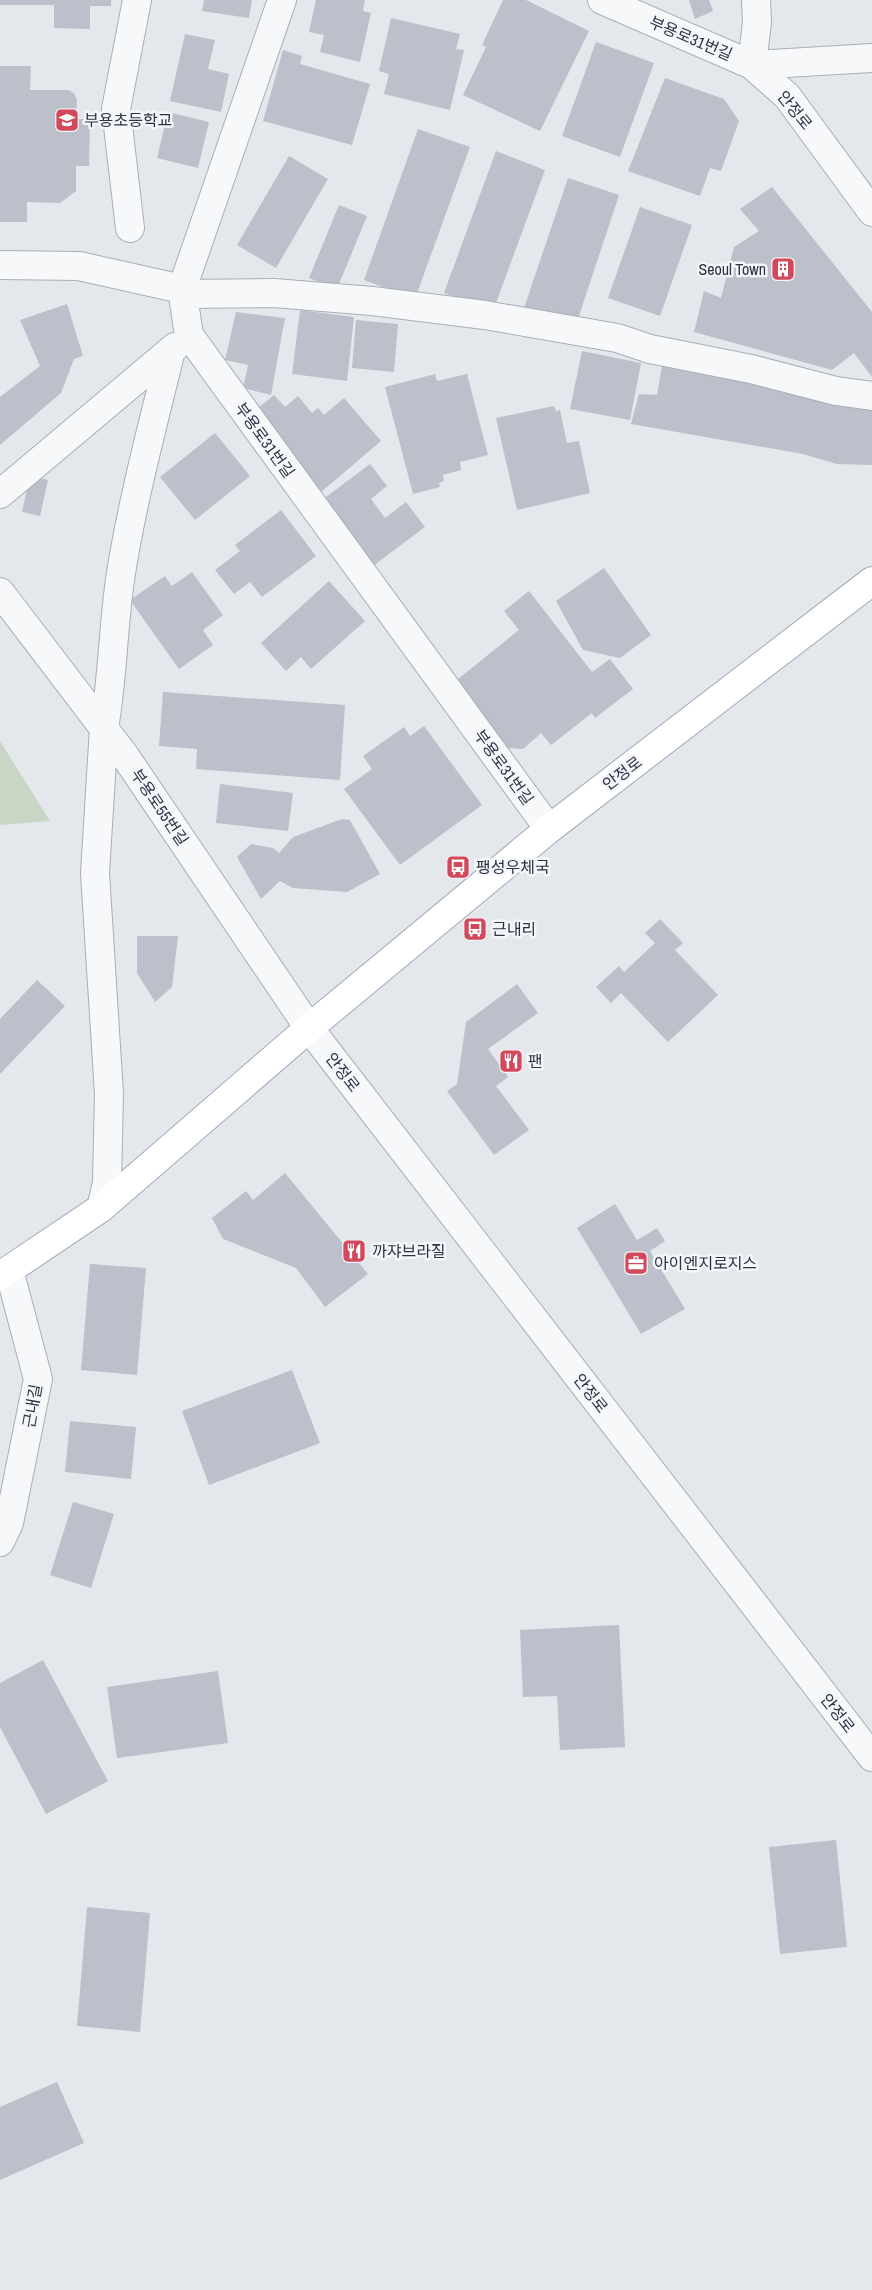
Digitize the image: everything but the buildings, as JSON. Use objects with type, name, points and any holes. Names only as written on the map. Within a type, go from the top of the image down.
[{"type":"main road","name":"안정로","points":[[5,1273],[101,1208],[309,1028],[549,829],[872,581]]},
{"type":"street","points":[[130,228],[116,109],[137,0]]},
{"type":"street","name":"부용로31번길","points":[[282,0],[183,292],[180,343],[549,829]]},
{"type":"street","name":"부용로31번길","points":[[602,0],[752,65]]},
{"type":"street","points":[[756,0],[757,22],[752,65],[872,58]]},
{"type":"street","name":"안정로","points":[[752,65],[787,96],[872,212]]},
{"type":"street","points":[[0,265],[79,266],[183,292],[274,293],[372,301],[485,315],[617,338],[650,349],[751,369],[836,391],[872,396]]},
{"type":"street","points":[[0,494],[180,343]]},
{"type":"street","points":[[101,1208],[107,1183],[109,1094],[95,873],[104,728],[124,555],[134,506],[180,343]]},
{"type":"street","name":"부용로55번길","points":[[0,592],[125,756],[309,1028]]},
{"type":"street","name":"안정로","points":[[309,1028],[872,1757]]},
{"type":"street","name":"근내길","points":[[0,1542],[9,1523],[38,1379],[5,1273]]},
{"type":"green space","points":[[0,741],[50,821],[0,825]]},
{"type":"place","name":"부용초등학교","points":[[67,120]]},
{"type":"place","name":"Seoul Town","points":[[783,269]]},
{"type":"place","name":"팽성우체국","points":[[458,867]]},
{"type":"place","name":"근내리","points":[[475,929]]},
{"type":"place","name":"팬","points":[[511,1061]]},
{"type":"place","name":"까쟈브라질","points":[[354,1251]]},
{"type":"place","name":"아이엔지로지스","points":[[636,1263]]}]
